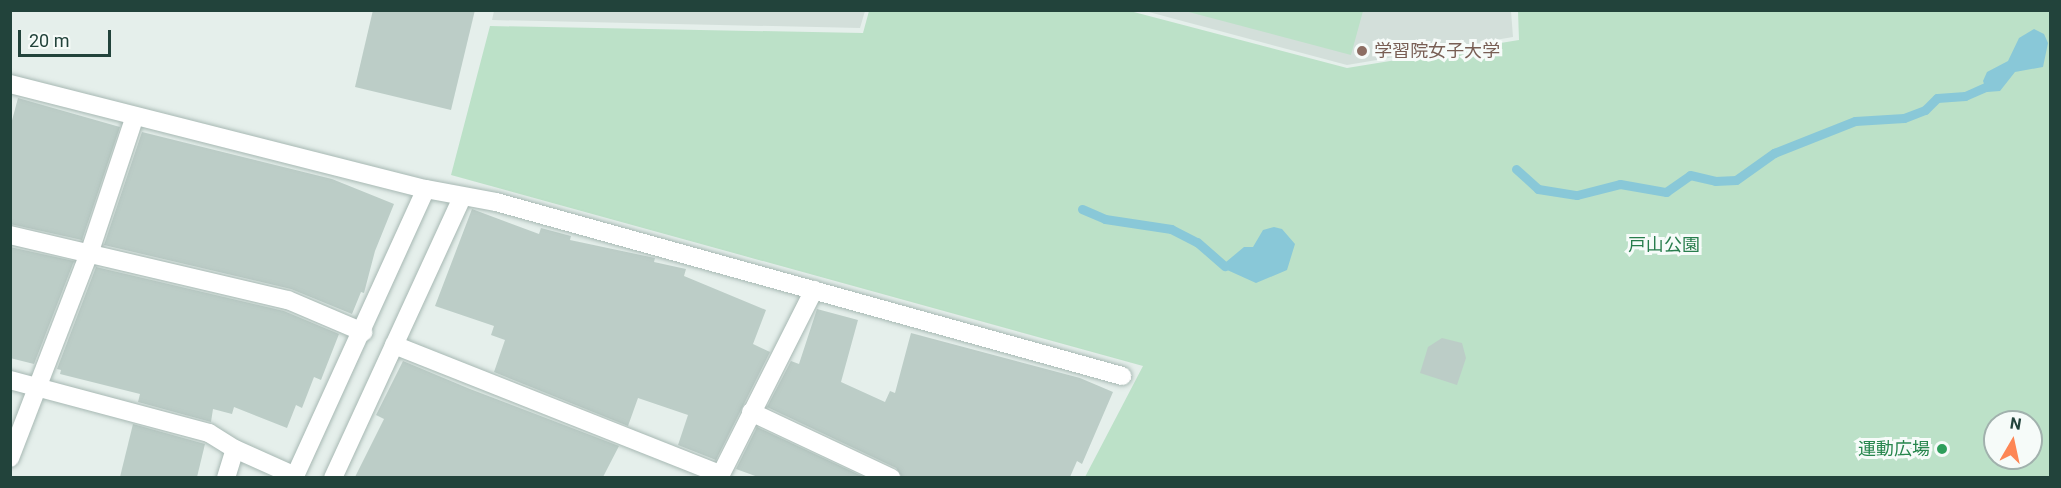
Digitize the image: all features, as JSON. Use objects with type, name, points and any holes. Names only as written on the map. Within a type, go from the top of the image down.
[{"type":"street","points":[[10,84],[426,189],[496,202],[1122,376]]},
{"type":"street","points":[[10,458],[90,251],[135,116]]},
{"type":"street","points":[[10,380],[39,385],[209,433],[235,449],[297,477],[426,189]]},
{"type":"street","points":[[333,477],[462,197]]},
{"type":"street","points":[[10,235],[90,251],[288,300],[363,332]]},
{"type":"street","points":[[394,345],[720,476],[814,290]]},
{"type":"street","points":[[751,412],[891,477]]},
{"type":"street","points":[[226,477],[235,449]]},
{"type":"shaded area","points":[[494,10],[865,11],[860,28],[492,20]]},
{"type":"shaded area","name":"学習院女子大学","points":[[1145,11],[1511,11],[1513,37],[1347,65]]},
{"type":"green space","name":"戸山公園","points":[[869,11],[1130,11],[1347,68],[1519,40],[1518,11],[2050,11],[2050,477],[1085,477],[1143,366],[451,175],[490,26],[863,33]]},
{"type":"green space","points":[[1185,11],[1363,11],[1351,55]]},
{"type":"water","points":[[2034,29],[2044,34],[2048,43],[2043,67],[2015,72],[2000,91],[1987,92],[1983,81],[1987,72],[2008,61],[2019,38]]},
{"type":"water","points":[[1274,227],[1282,229],[1295,244],[1287,270],[1256,283],[1225,269],[1226,262],[1244,247],[1253,247],[1263,230]]},
{"type":"building","points":[[373,10],[475,10],[451,110],[355,87]]},
{"type":"building","points":[[18,98],[120,127],[82,240],[10,224],[10,128]]},
{"type":"building","points":[[142,132],[332,179],[394,204],[375,251],[364,293],[361,292],[352,314],[291,289],[104,245]]},
{"type":"building","points":[[472,209],[539,234],[541,228],[571,236],[570,240],[655,258],[654,262],[686,269],[684,276],[766,310],[753,344],[770,352],[716,460],[678,445],[688,415],[638,398],[628,426],[494,372],[505,340],[491,335],[494,326],[435,306]]},
{"type":"building","points":[[10,247],[74,261],[34,364],[10,358]]},
{"type":"building","points":[[96,267],[284,311],[339,334],[321,380],[314,377],[302,408],[296,405],[287,428],[234,407],[232,414],[213,409],[211,422],[138,402],[140,394],[60,374],[61,370],[57,369]]},
{"type":"building","points":[[817,309],[858,320],[841,382],[885,402],[890,391],[895,393],[911,333],[1080,378],[1113,392],[1082,464],[1077,461],[1070,477],[902,477],[896,468],[767,407],[791,361],[799,364]]},
{"type":"building","points":[[1442,338],[1462,343],[1466,358],[1457,385],[1420,373],[1428,347]]},
{"type":"building","points":[[403,361],[619,446],[603,477],[355,477],[384,419],[376,415]]},
{"type":"building","points":[[133,424],[205,444],[197,477],[120,477]]},
{"type":"building","points":[[757,427],[864,477],[758,477],[736,469]]},
{"type":"waterway","points":[[1516,169],[1538,189],[1577,195],[1620,184],[1666,192],[1690,175],[1715,181],[1736,180],[1774,153],[1855,121],[1904,118],[1925,110],[1937,98],[1965,96],[1985,87]]},
{"type":"waterway","points":[[1082,209],[1105,219],[1171,229],[1197,242],[1225,266]]},
{"type":"place","name":"学習院女子大学","points":[[1362,51]]},
{"type":"place","name":"運動広場","points":[[1942,449]]}]
